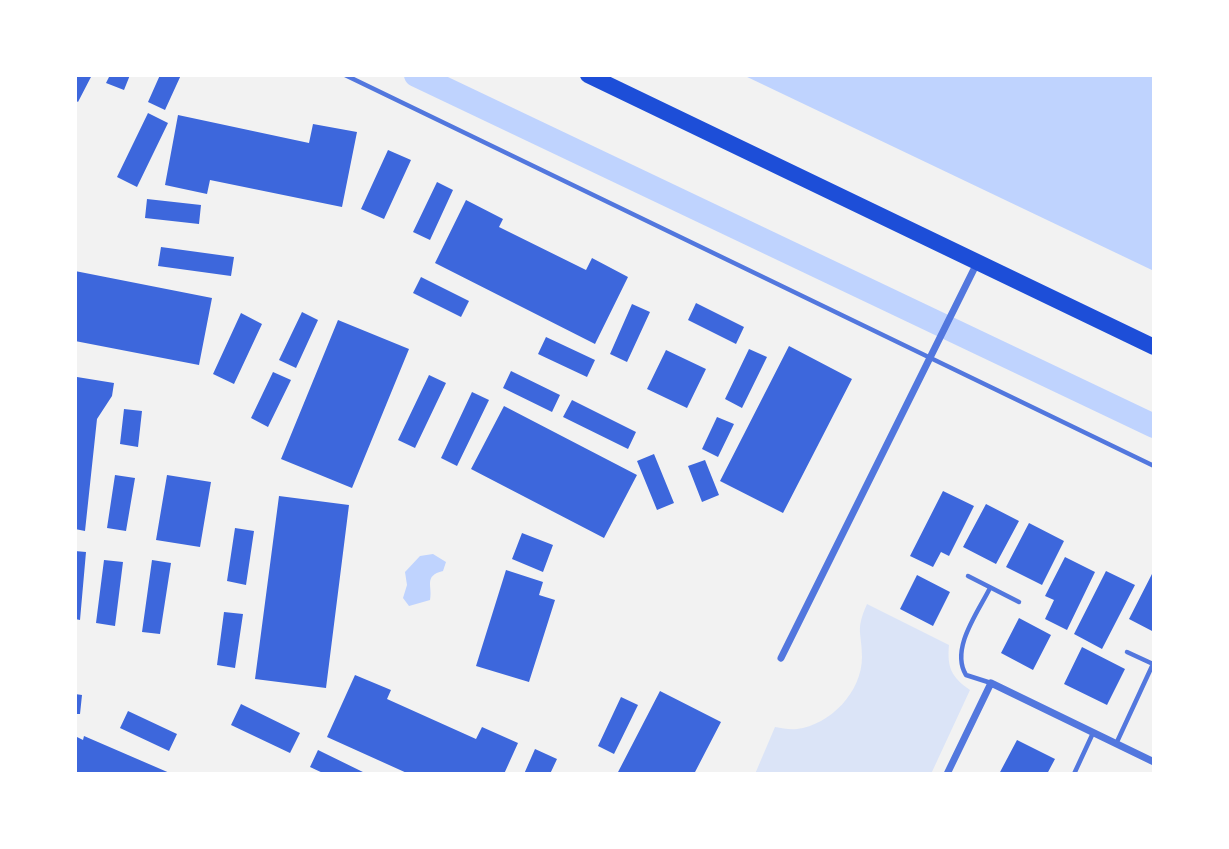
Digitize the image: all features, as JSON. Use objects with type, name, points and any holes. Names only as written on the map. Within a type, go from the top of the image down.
[{"type":"main road","points":[[588,75],[1154,346]]},
{"type":"street","points":[[781,658],[978,261]]},
{"type":"street","points":[[947,774],[991,683],[1154,762]]},
{"type":"lane","points":[[345,75],[1154,466]]},
{"type":"lane","points":[[968,576],[1019,602]]},
{"type":"lane","points":[[990,587],[962,646],[960,664],[966,675],[991,683]]},
{"type":"lane","points":[[1116,744],[1154,664],[1127,652]]},
{"type":"lane","points":[[1074,774],[1094,733]]},
{"type":"shaded area","points":[[867,604],[949,645],[952,671],[958,681],[970,690],[931,774],[755,774],[775,727],[794,729],[821,721],[842,705],[850,694],[861,670],[860,626]]},
{"type":"water","points":[[743,75],[1154,75],[1154,271]]},
{"type":"water","points":[[433,554],[446,562],[443,571],[431,579],[430,600],[409,606],[403,598],[407,585],[405,572],[420,556]]},
{"type":"building","points":[[75,75],[92,75],[78,102],[75,100]]},
{"type":"building","points":[[110,75],[130,75],[124,90],[106,83]]},
{"type":"building","points":[[160,75],[181,75],[165,110],[148,102]]},
{"type":"building","points":[[148,113],[168,123],[137,187],[117,177]]},
{"type":"building","points":[[178,115],[309,143],[313,124],[357,132],[342,207],[210,180],[207,194],[165,185]]},
{"type":"building","points":[[388,150],[411,160],[384,219],[361,209]]},
{"type":"building","points":[[437,182],[453,190],[430,240],[413,232]]},
{"type":"building","points":[[147,199],[201,205],[199,224],[145,218]]},
{"type":"building","points":[[466,200],[503,219],[499,227],[586,270],[592,258],[628,277],[595,344],[435,263]]},
{"type":"building","points":[[161,247],[234,257],[231,276],[158,266]]},
{"type":"building","points":[[75,271],[212,298],[199,365],[75,341]]},
{"type":"building","points":[[421,277],[469,301],[461,317],[413,293]]},
{"type":"building","points":[[696,303],[744,327],[736,344],[688,320]]},
{"type":"building","points":[[632,304],[650,312],[627,362],[610,354]]},
{"type":"building","points":[[302,312],[318,320],[296,368],[279,360]]},
{"type":"building","points":[[241,313],[262,324],[234,384],[213,374]]},
{"type":"building","points":[[338,320],[409,349],[352,488],[281,459]]},
{"type":"building","points":[[546,337],[595,360],[587,377],[538,354]]},
{"type":"building","points":[[789,346],[852,379],[783,513],[720,481]]},
{"type":"building","points":[[749,349],[767,357],[742,408],[725,399]]},
{"type":"building","points":[[666,350],[706,369],[687,408],[647,389]]},
{"type":"building","points":[[511,371],[560,395],[552,412],[503,388]]},
{"type":"building","points":[[273,372],[291,380],[268,427],[251,418]]},
{"type":"building","points":[[429,375],[446,383],[415,448],[398,440]]},
{"type":"building","points":[[77,377],[114,383],[112,396],[97,419],[85,531],[75,529]]},
{"type":"building","points":[[472,392],[489,400],[457,466],[441,458]]},
{"type":"building","points":[[572,400],[636,432],[628,449],[563,417]]},
{"type":"building","points":[[504,406],[637,475],[604,538],[471,469]]},
{"type":"building","points":[[124,409],[142,411],[138,447],[120,444]]},
{"type":"building","points":[[717,417],[734,424],[718,457],[702,449]]},
{"type":"building","points":[[654,454],[674,503],[657,510],[637,461]]},
{"type":"building","points":[[705,460],[719,495],[702,502],[688,466]]},
{"type":"building","points":[[115,475],[135,478],[126,531],[107,528]]},
{"type":"building","points":[[167,475],[211,482],[200,547],[156,540]]},
{"type":"building","points":[[943,491],[974,506],[949,556],[941,552],[933,567],[910,556]]},
{"type":"building","points":[[279,496],[349,505],[326,688],[255,679]]},
{"type":"building","points":[[986,504],[1019,521],[996,564],[963,547]]},
{"type":"building","points":[[1029,523],[1064,541],[1042,585],[1006,567]]},
{"type":"building","points":[[235,528],[254,531],[246,585],[227,581]]},
{"type":"building","points":[[522,533],[553,545],[543,572],[512,559]]},
{"type":"building","points":[[75,551],[86,552],[80,620],[75,619]]},
{"type":"building","points":[[1065,557],[1095,572],[1067,630],[1045,619],[1054,600],[1045,596]]},
{"type":"building","points":[[104,560],[123,562],[115,626],[96,623]]},
{"type":"building","points":[[152,560],[171,563],[160,634],[142,632]]},
{"type":"building","points":[[506,570],[543,582],[539,595],[555,600],[529,682],[476,666]]},
{"type":"building","points":[[1154,570],[1154,632],[1129,619]]},
{"type":"building","points":[[1106,571],[1135,585],[1102,649],[1074,634]]},
{"type":"building","points":[[917,575],[950,592],[933,626],[900,609]]},
{"type":"building","points":[[224,612],[243,614],[235,668],[217,665]]},
{"type":"building","points":[[1019,618],[1051,635],[1033,670],[1001,653]]},
{"type":"building","points":[[1082,647],[1125,669],[1107,705],[1064,684]]},
{"type":"building","points":[[355,675],[391,690],[387,699],[476,739],[482,727],[518,743],[504,774],[409,774],[327,737]]},
{"type":"building","points":[[660,691],[721,722],[694,774],[617,774]]},
{"type":"building","points":[[75,694],[82,695],[80,714],[75,714]]},
{"type":"building","points":[[621,697],[638,705],[614,754],[598,746]]},
{"type":"building","points":[[241,704],[300,733],[290,753],[231,725]]},
{"type":"building","points":[[128,711],[177,734],[169,751],[120,728]]},
{"type":"building","points":[[75,736],[83,740],[84,736],[172,774],[75,774]]},
{"type":"building","points":[[1017,740],[1055,759],[1047,774],[999,774]]},
{"type":"building","points":[[535,749],[557,759],[550,774],[524,774]]},
{"type":"building","points":[[318,750],[367,774],[325,774],[310,767]]},
{"type":"waterway","points":[[416,75],[1154,426]]}]
